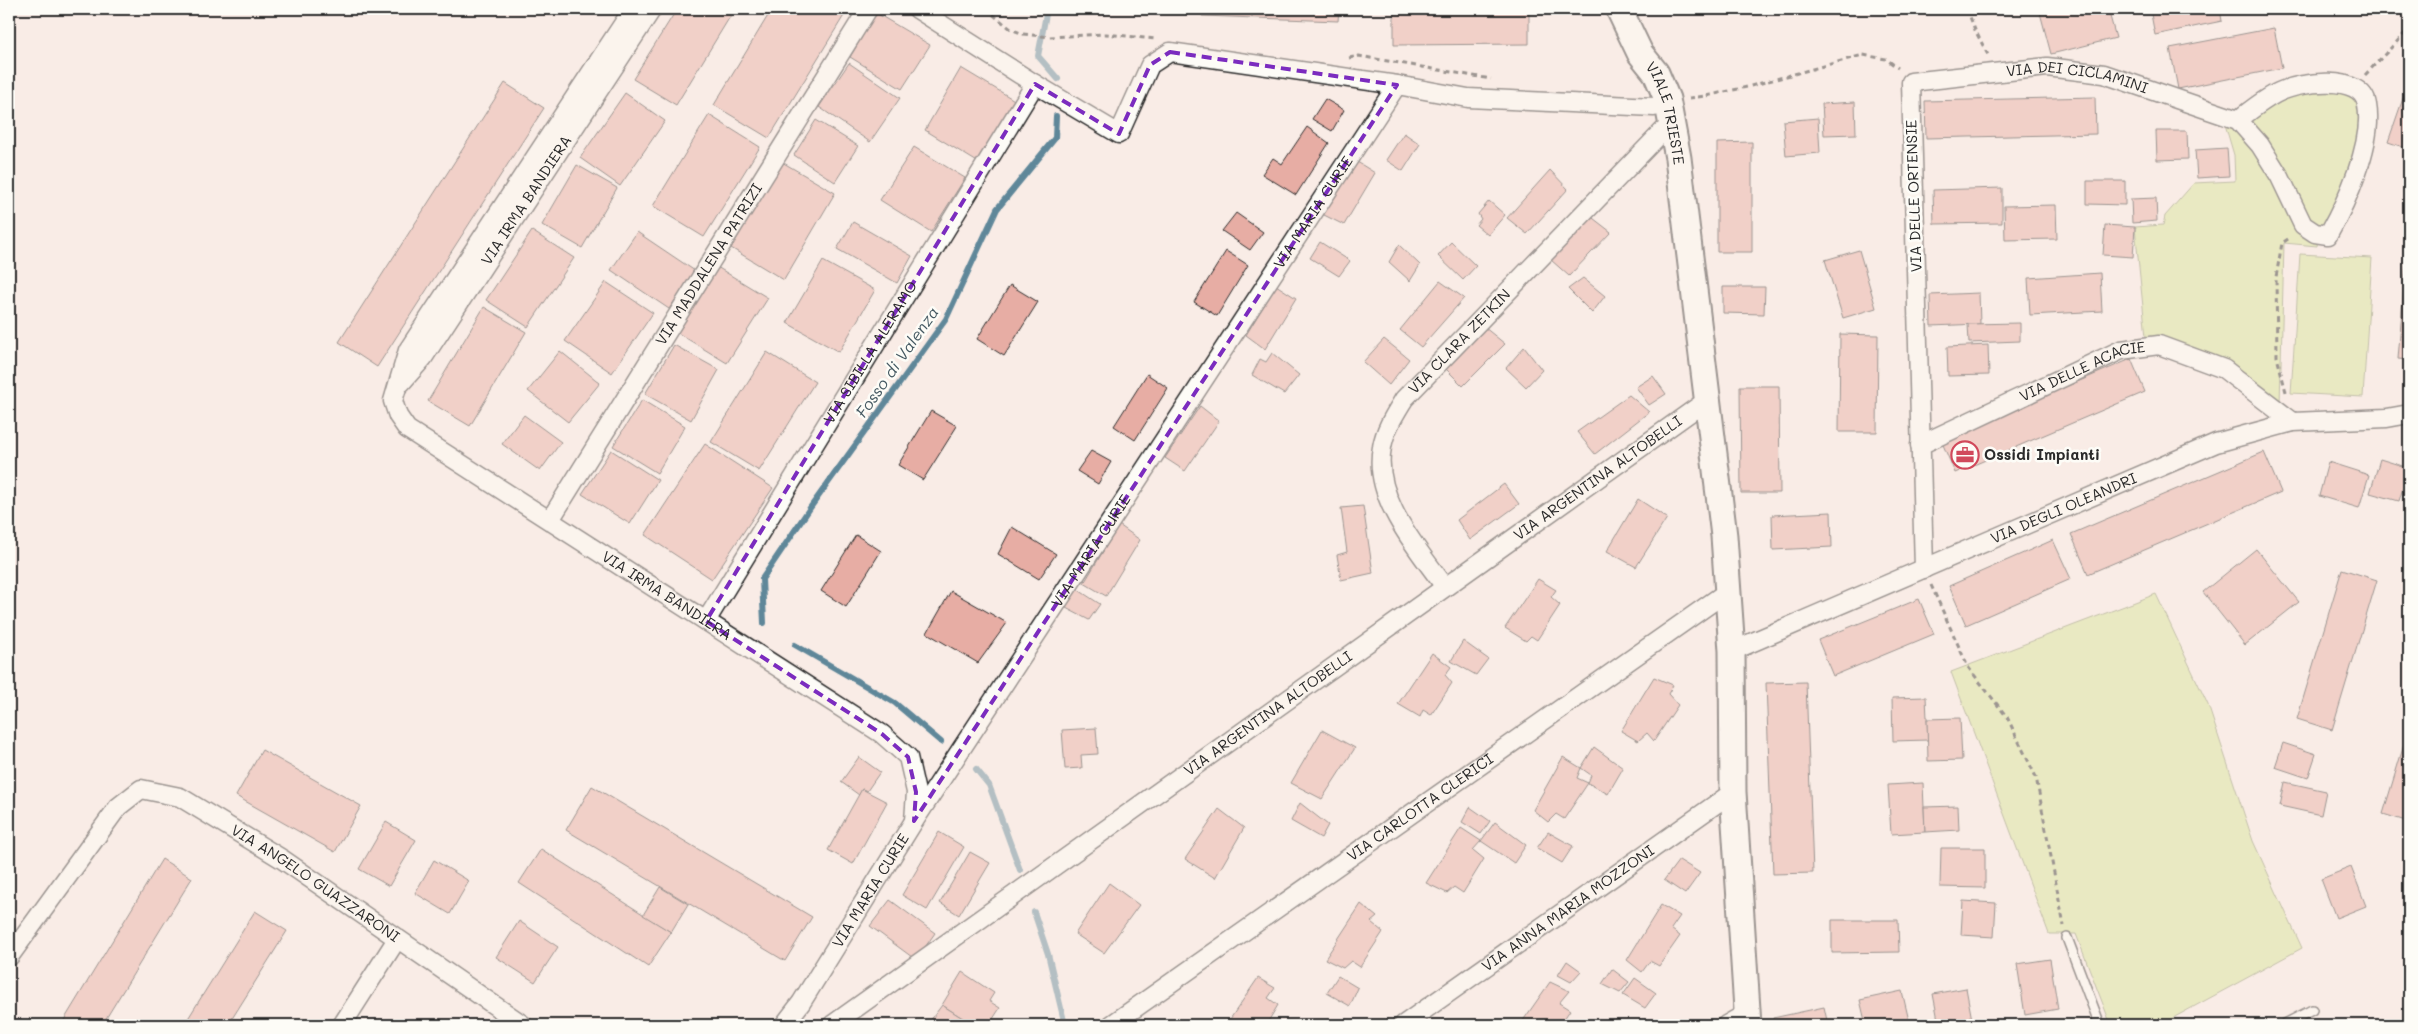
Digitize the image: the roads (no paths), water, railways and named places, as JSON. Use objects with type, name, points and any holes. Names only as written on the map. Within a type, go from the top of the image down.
[{"type":"street","name":"VIA IRMA BANDIERA","points":[[633,9],[408,350],[393,401],[398,416],[408,429],[882,734],[908,757],[916,792],[914,821]]},
{"type":"street","name":"VIA IRMA BANDIERA","points":[[397,387],[422,358],[652,9]]},
{"type":"street","name":"VIA MADDALENA PATRIZI","points":[[550,520],[868,9]]},
{"type":"street","points":[[918,9],[1035,84],[1119,134],[1150,65],[1170,52],[1397,85],[1468,98],[1660,103]]},
{"type":"street","name":"VIALE TRIESTE","points":[[1619,9],[1640,53],[1660,103],[1678,158]]},
{"type":"street","name":"VIA DEI CICLAMINI","points":[[1910,82],[2047,67],[2104,74],[2238,120],[2260,145],[2280,177],[2303,225],[2315,233],[2328,235],[2344,206],[2358,169],[2366,132],[2367,105],[2362,92],[2346,84],[2304,84],[2281,91],[2264,99],[2238,120]]},
{"type":"street","name":"VIA DELLE ORTENSIE","points":[[1910,82],[1924,569]]},
{"type":"street","name":"VIA SIBILLA ALERAMO","points":[[706,621],[1035,84]]},
{"type":"street","name":"VIA MARIA CURIE","points":[[789,1023],[914,821],[1397,85]]},
{"type":"street","name":"VIALE TRIESTE","points":[[1660,103],[1663,131],[1678,158]]},
{"type":"street","name":"VIA CLARA ZETKIN","points":[[1445,587],[1397,518],[1389,502],[1383,479],[1381,449],[1387,429],[1404,399],[1663,131]]},
{"type":"street","points":[[1678,158],[1724,536],[1728,591],[1732,651],[1733,792],[1740,1021]]},
{"type":"street","name":"VIA DELLE ACACIE","points":[[1920,445],[2121,350],[2159,345],[2224,369],[2293,422]]},
{"type":"street","name":"VIA ARGENTINA ALTOBELLI","points":[[832,1025],[1706,400]]},
{"type":"street","name":"VIA DEGLI OLEANDRI","points":[[1732,651],[2216,443],[2293,422],[2387,418],[2409,414]]},
{"type":"street","name":"VIA CARLOTTA CLERICI","points":[[1111,1025],[1728,591]]},
{"type":"street","name":"VIA ANGELO GUAZZARONI","points":[[9,958],[118,806],[141,789],[180,797],[282,859],[396,939],[342,1025]]},
{"type":"street","name":"VIA ANNA MARIA MOZZONI","points":[[1404,1025],[1733,792]]},
{"type":"street","points":[[396,939],[523,1025]]},
{"type":"lane","points":[[2067,938],[2100,1025]]},
{"type":"lane","points":[[2283,1025],[2312,1010]]},
{"type":"waterway","name":"Fosso di Valenza","points":[[1047,9],[1038,56],[1058,79]]},
{"type":"waterway","name":"Fosso di Valenza","points":[[764,623],[762,579],[810,508],[946,319],[997,209],[1055,138],[1056,116]]},
{"type":"waterway","name":"Fosso di Valenza","points":[[795,645],[895,703],[941,742]]},
{"type":"waterway","name":"Fosso di Valenza","points":[[976,769],[989,785],[1020,870]]},
{"type":"waterway","name":"Fosso di Valenza","points":[[1034,912],[1048,954],[1065,1025]]},
{"type":"place","name":"Ossidi Impianti","points":[[1965,455]]}]
